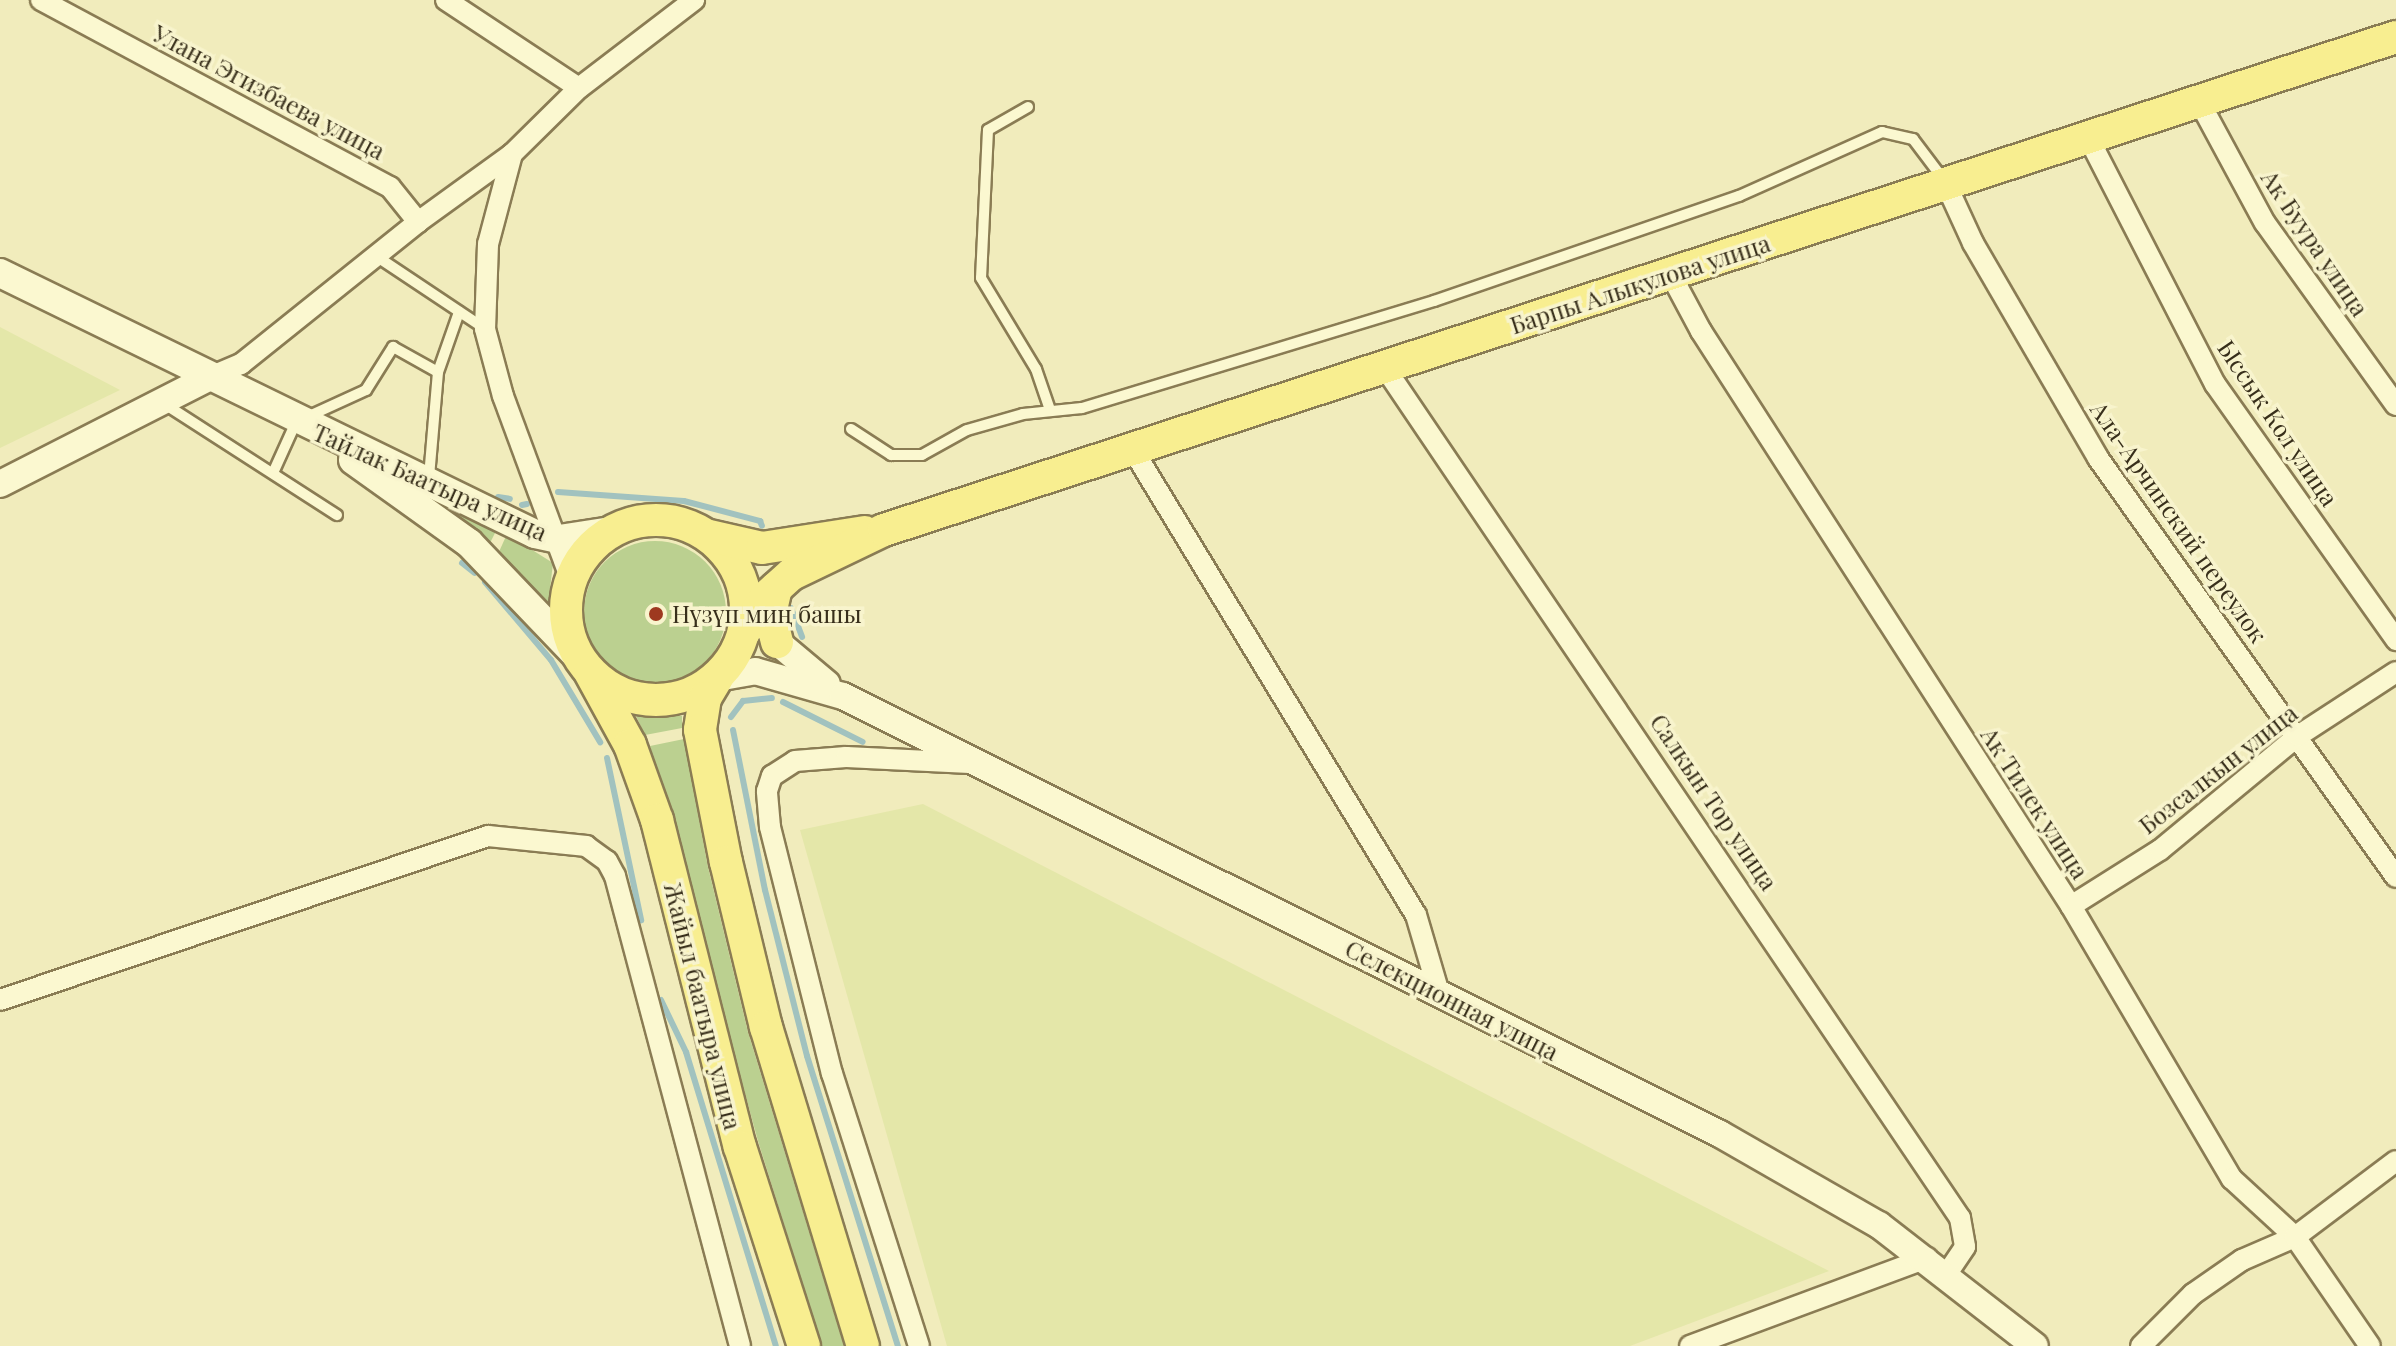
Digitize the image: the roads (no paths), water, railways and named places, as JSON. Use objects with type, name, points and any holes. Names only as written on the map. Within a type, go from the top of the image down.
[{"type":"main road","name":"Барпы Алыкулова улица","points":[[748,609],[777,585],[884,530],[2396,37]]},
{"type":"main road","name":"Тайлак Баатыра улица","points":[[0,273],[296,422],[428,479],[535,534],[559,539],[612,531]]},
{"type":"main road","name":"Тайлак Баатыра улица","points":[[296,422],[469,543],[585,665]]},
{"type":"main road","points":[[717,678],[679,698],[647,700],[616,691],[585,665],[566,613],[571,580],[587,552],[612,531],[659,520],[705,534],[729,556],[748,609],[733,658],[717,678],[703,706],[700,730],[726,862],[779,1072],[863,1346]]},
{"type":"main road","name":"Барпы Алыкулова улица","points":[[705,534],[762,548],[884,530]]},
{"type":"main road","points":[[777,585],[770,614],[777,642]]},
{"type":"main road","name":"Жайыл баатыра улица","points":[[585,665],[630,745],[657,820],[740,1147],[804,1346]]},
{"type":"street","name":"Улана Эгизбаева улица","points":[[41,0],[390,187],[418,222]]},
{"type":"street","points":[[446,0],[579,88]]},
{"type":"street","points":[[0,484],[241,364],[418,222],[512,154],[579,88],[694,0]]},
{"type":"street","name":"Ак Буура улица","points":[[2200,103],[2265,223],[2396,405]]},
{"type":"street","name":"Ыссык Кол улица","points":[[2089,139],[2215,384],[2396,640]]},
{"type":"street","points":[[512,154],[488,244],[485,329],[503,396],[559,539],[571,580]]},
{"type":"street","name":"Ала-Арчинский переулок","points":[[1945,182],[1973,243],[2098,458],[2396,877]]},
{"type":"street","name":"Ак Тилек улица","points":[[1671,275],[1701,331],[2071,906],[2232,1179],[2295,1237],[2370,1346]]},
{"type":"street","name":"Салкын Тор улица","points":[[1385,368],[1960,1218],[1965,1247],[1937,1266]]},
{"type":"street","points":[[1133,450],[1416,915],[1439,993]]},
{"type":"street","name":"Селекционная улица","points":[[748,609],[777,642],[843,696]]},
{"type":"street","name":"Селекционная улица","points":[[717,678],[755,671],[843,696],[1720,1134],[1937,1266],[2035,1346]]},
{"type":"street","name":"Бозсалкын улица","points":[[2071,906],[2160,850],[2298,736],[2396,672]]},
{"type":"street","points":[[919,1346],[832,1074],[770,827],[767,791],[772,776],[795,761],[846,757],[978,763]]},
{"type":"street","points":[[0,1000],[488,836],[586,846],[607,861],[615,876],[740,1346]]},
{"type":"street","points":[[2141,1346],[2193,1294],[2242,1260],[2295,1237],[2396,1161]]},
{"type":"street","points":[[1690,1346],[1937,1266]]},
{"type":"lane","points":[[1028,107],[988,130],[981,278],[1036,369],[1050,410]]},
{"type":"lane","points":[[851,429],[891,455],[922,455],[967,430],[1050,410],[1082,408],[1434,301],[1739,196],[1882,132],[1913,139],[1945,182]]},
{"type":"lane","points":[[376,256],[485,329]]},
{"type":"lane","points":[[428,479],[438,372],[459,312]]},
{"type":"lane","points":[[273,473],[296,422],[366,390],[393,347],[438,372]]},
{"type":"lane","points":[[161,402],[337,515]]},
{"type":"waterway","points":[[558,492],[684,501],[760,521],[762,526]]},
{"type":"waterway","points":[[498,497],[510,499]]},
{"type":"waterway","points":[[522,505],[527,504]]},
{"type":"waterway","points":[[462,563],[475,573]]},
{"type":"waterway","points":[[485,582],[551,660],[600,742]]},
{"type":"waterway","points":[[791,608],[802,637]]},
{"type":"waterway","points":[[731,717],[743,701],[772,698]]},
{"type":"waterway","points":[[783,702],[863,742]]},
{"type":"waterway","points":[[733,730],[765,890],[807,1056],[898,1346]]},
{"type":"waterway","points":[[607,758],[641,920]]},
{"type":"waterway","points":[[661,1000],[686,1052],[776,1346]]},
{"type":"place","name":"Нүзүп миң башы","points":[[656,614]]}]
